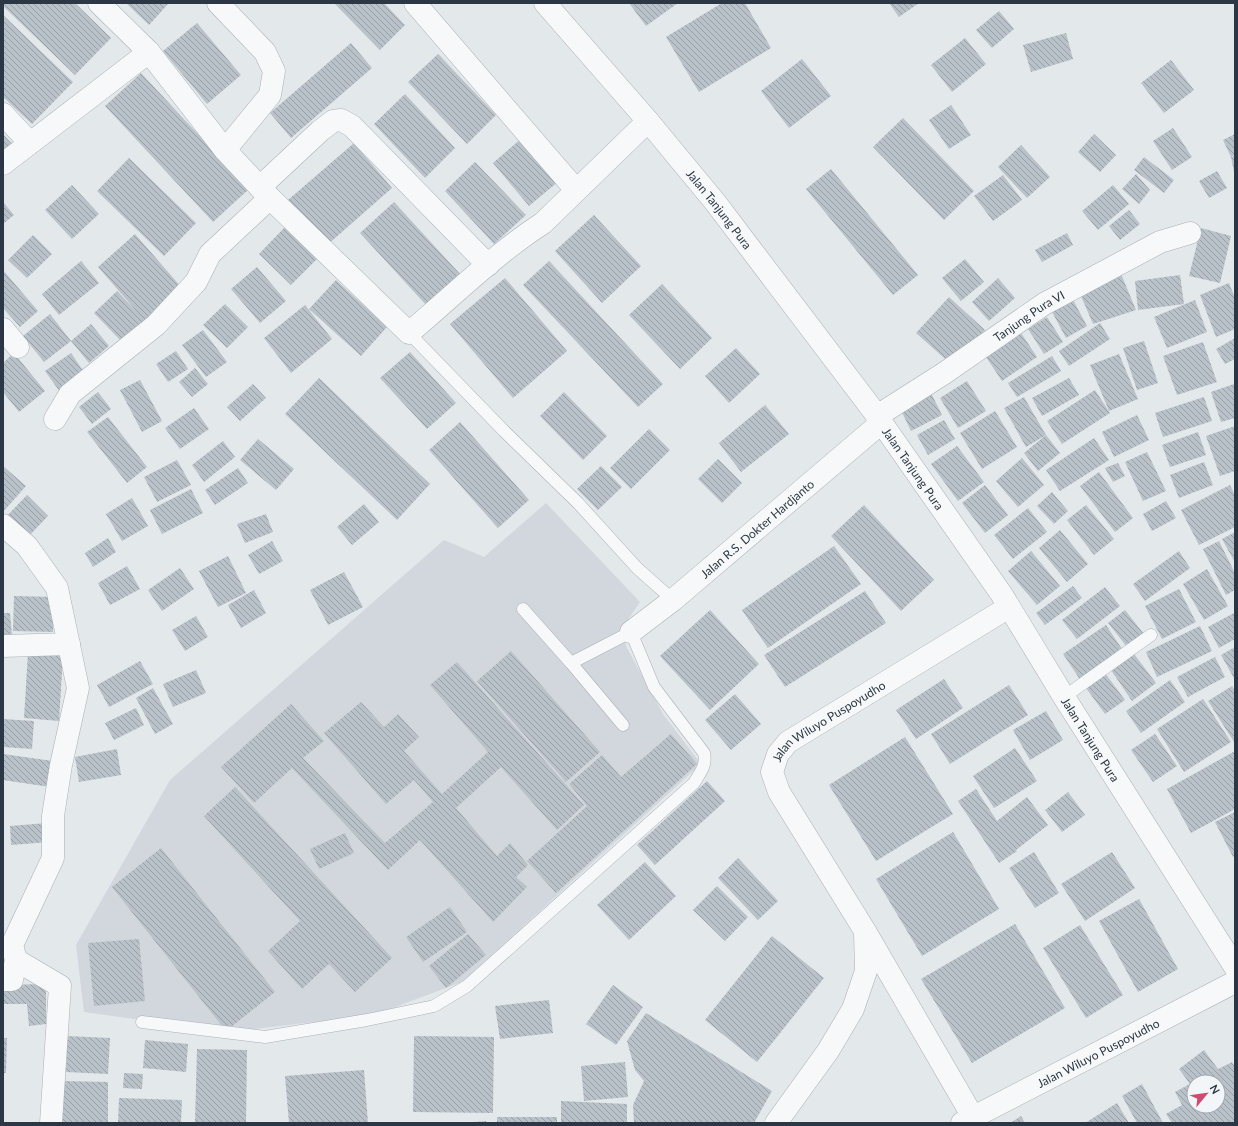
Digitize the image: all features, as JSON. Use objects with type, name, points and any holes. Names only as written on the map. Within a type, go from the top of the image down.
[{"type":"street","points":[[99,3],[149,52],[225,150],[265,192],[409,333],[524,235],[543,222],[648,121]]},
{"type":"street","points":[[218,3],[265,52],[274,71],[270,95],[225,150]]},
{"type":"street","points":[[415,3],[576,190]]},
{"type":"street","name":"Jalan Tanjung Pura","points":[[545,3],[648,121],[715,202],[879,420],[1009,607],[1064,697],[1235,967]]},
{"type":"street","points":[[3,164],[149,52]]},
{"type":"street","points":[[3,114],[30,143]]},
{"type":"street","points":[[55,419],[70,394],[156,325],[196,282],[210,254],[320,131],[333,121],[341,120],[352,126],[488,265]]},
{"type":"street","name":"Tanjung Pura VI","points":[[879,420],[1044,304],[1160,242],[1190,233]]},
{"type":"street","points":[[3,328],[18,347]]},
{"type":"street","name":"Jalan R.S. Dokter Hardjanto","points":[[631,632],[673,600],[879,420]]},
{"type":"street","points":[[3,525],[27,546],[58,588],[78,688],[61,765],[53,816],[53,858],[12,945],[16,960],[12,980],[3,980]]},
{"type":"street","name":"Jalan Wiluyo Puspoyudho","points":[[1009,607],[788,742],[778,754],[772,772],[779,792],[865,931],[967,1120],[1235,982]]},
{"type":"street","points":[[3,646],[69,644]]},
{"type":"street","points":[[776,1123],[828,1051],[853,1009],[866,971],[865,931]]},
{"type":"street","points":[[16,960],[60,986],[52,1123]]},
{"type":"lane","points":[[409,333],[504,431],[578,504],[637,568],[673,600]]},
{"type":"lane","points":[[523,609],[624,725]]},
{"type":"lane","points":[[142,1022],[265,1038],[434,1006],[467,986],[694,783],[705,764],[706,758],[704,752],[654,687],[631,632],[571,663]]},
{"type":"lane","points":[[1064,697],[1151,636]]},
{"type":"shaded area","points":[[546,503],[640,602],[621,630],[627,648],[663,714],[701,764],[462,982],[374,1015],[227,1032],[84,1012],[76,945],[170,780],[444,540],[484,557]]},
{"type":"building","points":[[3,3],[75,3],[111,38],[75,75],[3,6]]},
{"type":"building","points":[[126,3],[169,3],[149,25]]},
{"type":"building","points":[[334,3],[384,3],[405,25],[380,50]]},
{"type":"building","points":[[629,3],[678,3],[646,26]]},
{"type":"building","points":[[722,3],[745,3],[771,48],[699,92],[666,37]]},
{"type":"building","points":[[889,3],[919,3],[899,17]]},
{"type":"building","points":[[999,11],[1014,29],[992,48],[976,30]]},
{"type":"building","points":[[3,15],[73,82],[32,124],[3,97]]},
{"type":"building","points":[[197,23],[241,75],[207,104],[163,51]]},
{"type":"building","points":[[1066,33],[1073,59],[1031,72],[1023,45]]},
{"type":"building","points":[[965,38],[986,64],[952,92],[931,65]]},
{"type":"building","points":[[351,43],[372,68],[291,138],[270,113]]},
{"type":"building","points":[[438,54],[496,115],[467,144],[408,82]]},
{"type":"building","points":[[802,59],[831,96],[789,128],[761,91]]},
{"type":"building","points":[[1171,60],[1194,90],[1164,113],[1141,83]]},
{"type":"building","points":[[141,73],[249,189],[213,222],[105,106]]},
{"type":"building","points":[[405,94],[455,148],[425,178],[374,124]]},
{"type":"building","points":[[951,105],[971,135],[949,149],[929,120]]},
{"type":"building","points":[[903,118],[974,191],[944,220],[873,147]]},
{"type":"building","points":[[1173,128],[1192,157],[1172,170],[1153,141]]},
{"type":"building","points":[[3,134],[12,144],[3,153]]},
{"type":"building","points":[[1094,134],[1116,155],[1100,172],[1078,152]]},
{"type":"building","points":[[1235,134],[1235,155],[1231,157],[1223,140]]},
{"type":"building","points":[[522,138],[559,181],[529,206],[493,163]]},
{"type":"building","points":[[354,143],[392,188],[326,246],[288,200]]},
{"type":"building","points":[[1021,145],[1050,177],[1027,198],[998,167]]},
{"type":"building","points":[[1235,156],[1235,172],[1234,172],[1231,157]]},
{"type":"building","points":[[1144,157],[1174,180],[1164,193],[1134,170]]},
{"type":"building","points":[[129,158],[196,223],[164,256],[97,191]]},
{"type":"building","points":[[475,162],[526,215],[494,244],[445,191]]},
{"type":"building","points":[[831,169],[918,275],[893,295],[806,189]]},
{"type":"building","points":[[1217,171],[1227,188],[1209,198],[1199,181]]},
{"type":"building","points":[[1136,174],[1150,190],[1139,204],[1122,189]]},
{"type":"building","points":[[1003,175],[1022,200],[993,221],[974,196]]},
{"type":"building","points":[[72,185],[99,214],[72,239],[45,210]]},
{"type":"building","points":[[1113,185],[1129,204],[1098,230],[1082,211]]},
{"type":"building","points":[[3,202],[14,215],[3,224]]},
{"type":"building","points":[[394,202],[461,275],[427,306],[360,233]]},
{"type":"building","points":[[1129,210],[1140,224],[1120,240],[1109,226]]},
{"type":"building","points":[[594,215],[641,266],[602,303],[555,251]]},
{"type":"building","points":[[285,227],[317,259],[291,285],[259,254]]},
{"type":"building","points":[[1201,228],[1231,236],[1220,283],[1189,276]]},
{"type":"building","points":[[1067,233],[1073,245],[1042,262],[1035,250]]},
{"type":"building","points":[[135,234],[182,288],[123,343],[94,313],[117,291],[138,313],[98,267]]},
{"type":"building","points":[[33,235],[52,254],[27,278],[8,260]]},
{"type":"building","points":[[965,259],[984,282],[961,301],[942,278]]},
{"type":"building","points":[[81,261],[99,283],[59,315],[42,294]]},
{"type":"building","points":[[549,261],[663,384],[638,407],[523,285]]},
{"type":"building","points":[[257,267],[286,301],[260,323],[231,289]]},
{"type":"building","points":[[1119,269],[1136,310],[1093,324],[1078,289]]},
{"type":"building","points":[[3,270],[38,311],[20,327],[3,308]]},
{"type":"building","points":[[1180,275],[1184,304],[1138,310],[1135,281]]},
{"type":"building","points":[[505,278],[567,351],[513,398],[450,324]]},
{"type":"building","points":[[998,278],[1015,298],[989,321],[972,302]]},
{"type":"building","points":[[336,280],[387,327],[361,356],[309,309]]},
{"type":"building","points":[[1229,283],[1235,298],[1235,329],[1216,337],[1200,295]]},
{"type":"building","points":[[662,284],[712,338],[680,369],[629,315]]},
{"type":"building","points":[[1071,296],[1087,326],[1066,338],[1050,308]]},
{"type":"building","points":[[949,297],[985,330],[952,365],[916,333]]},
{"type":"building","points":[[1195,300],[1207,332],[1167,348],[1154,317]]},
{"type":"building","points":[[225,304],[248,327],[227,348],[203,325]]},
{"type":"building","points":[[305,305],[332,339],[291,373],[264,338]]},
{"type":"building","points":[[50,314],[71,341],[44,362],[23,336]]},
{"type":"building","points":[[1047,317],[1063,342],[1044,354],[1028,329]]},
{"type":"building","points":[[1100,323],[1110,339],[1069,366],[1059,351]]},
{"type":"building","points":[[91,324],[109,346],[89,363],[71,341]]},
{"type":"building","points":[[203,330],[227,362],[206,377],[182,345]]},
{"type":"building","points":[[1021,333],[1037,357],[1002,381],[986,357]]},
{"type":"building","points":[[1235,338],[1235,359],[1225,364],[1216,349]]},
{"type":"building","points":[[1144,341],[1158,383],[1137,390],[1123,348]]},
{"type":"building","points":[[1203,342],[1217,382],[1177,395],[1163,356]]},
{"type":"building","points":[[736,348],[760,374],[729,403],[705,376]]},
{"type":"building","points":[[176,351],[188,369],[168,382],[156,364]]},
{"type":"building","points":[[410,352],[456,403],[427,429],[380,378]]},
{"type":"building","points":[[14,353],[45,391],[19,412],[3,392],[3,363]]},
{"type":"building","points":[[71,353],[86,375],[60,392],[45,371]]},
{"type":"building","points":[[1119,354],[1138,399],[1109,411],[1090,365]]},
{"type":"building","points":[[1052,356],[1061,371],[1017,397],[1008,383]]},
{"type":"building","points":[[195,368],[208,384],[192,397],[179,382]]},
{"type":"building","points":[[319,378],[430,484],[397,520],[285,414]]},
{"type":"building","points":[[1069,378],[1079,395],[1042,416],[1032,398]]},
{"type":"building","points":[[140,380],[162,421],[142,432],[120,390]]},
{"type":"building","points":[[967,381],[986,411],[958,428],[940,398]]},
{"type":"building","points":[[253,384],[266,398],[240,421],[227,407]]},
{"type":"building","points":[[1234,384],[1235,418],[1221,422],[1211,392]]},
{"type":"building","points":[[929,389],[942,415],[911,431],[898,404]]},
{"type":"building","points":[[1095,390],[1110,413],[1062,444],[1047,421]]},
{"type":"building","points":[[98,392],[111,409],[92,424],[79,407]]},
{"type":"building","points":[[564,392],[607,436],[583,460],[540,416]]},
{"type":"building","points":[[1024,397],[1046,435],[1026,447],[1004,408]]},
{"type":"building","points":[[1204,397],[1212,421],[1163,437],[1155,413]]},
{"type":"building","points":[[765,405],[789,434],[741,472],[719,443]]},
{"type":"building","points":[[194,408],[209,429],[180,449],[165,428]]},
{"type":"building","points":[[995,411],[1017,447],[982,469],[960,433]]},
{"type":"building","points":[[1137,415],[1149,440],[1114,457],[1102,432]]},
{"type":"building","points":[[108,417],[147,467],[127,483],[87,432]]},
{"type":"building","points":[[944,420],[955,439],[928,455],[917,435]]},
{"type":"building","points":[[460,422],[529,500],[498,528],[429,450]]},
{"type":"building","points":[[1235,426],[1235,471],[1220,476],[1206,436]]},
{"type":"building","points":[[649,429],[670,450],[631,489],[610,468]]},
{"type":"building","points":[[1198,432],[1206,455],[1170,467],[1162,445]]},
{"type":"building","points":[[1046,435],[1060,453],[1038,471],[1024,453]]},
{"type":"building","points":[[1094,438],[1109,460],[1060,491],[1046,470]]},
{"type":"building","points":[[258,439],[294,469],[276,490],[240,460]]},
{"type":"building","points":[[223,441],[235,457],[204,482],[192,465]]},
{"type":"building","points":[[957,446],[984,482],[958,501],[931,464]]},
{"type":"building","points":[[1147,452],[1166,491],[1143,501],[1125,462]]},
{"type":"building","points":[[1022,458],[1044,485],[1018,507],[996,481]]},
{"type":"building","points":[[718,459],[742,483],[722,503],[698,479]]},
{"type":"building","points":[[177,460],[191,485],[157,502],[144,477]]},
{"type":"building","points":[[1204,462],[1213,485],[1179,498],[1170,475]]},
{"type":"building","points":[[1118,463],[1125,476],[1113,482],[1105,468]]},
{"type":"building","points":[[3,466],[26,486],[3,512]]},
{"type":"building","points":[[601,466],[622,487],[598,510],[577,489]]},
{"type":"building","points":[[238,468],[248,483],[215,505],[205,490]]},
{"type":"building","points":[[1099,472],[1133,518],[1115,532],[1080,486]]},
{"type":"building","points":[[985,485],[1008,515],[985,533],[962,503]]},
{"type":"building","points":[[1230,485],[1235,495],[1235,527],[1199,545],[1181,510]]},
{"type":"building","points":[[191,489],[203,513],[162,534],[150,510]]},
{"type":"building","points":[[1052,492],[1068,511],[1054,524],[1037,506]]},
{"type":"building","points":[[27,495],[48,516],[28,537],[7,516]]},
{"type":"building","points":[[132,498],[148,526],[122,541],[106,514]]},
{"type":"building","points":[[1166,501],[1176,518],[1152,531],[1143,514]]},
{"type":"building","points":[[364,504],[379,522],[352,545],[337,527]]},
{"type":"building","points":[[864,505],[934,580],[901,611],[831,536]]},
{"type":"building","points":[[1086,505],[1114,539],[1094,555],[1067,520]]},
{"type":"building","points":[[1028,508],[1047,532],[1013,559],[994,535]]},
{"type":"building","points":[[266,514],[273,532],[245,543],[237,524]]},
{"type":"building","points":[[1060,530],[1088,564],[1067,582],[1039,548]]},
{"type":"building","points":[[1235,532],[1235,561],[1234,561],[1222,539]]},
{"type":"building","points":[[108,538],[116,552],[93,567],[85,553]]},
{"type":"building","points":[[272,541],[283,561],[259,574],[248,555]]},
{"type":"building","points":[[1219,541],[1235,573],[1235,590],[1226,595],[1203,549]]},
{"type":"building","points":[[834,546],[861,584],[768,648],[742,610]]},
{"type":"building","points":[[1031,551],[1060,586],[1037,605],[1008,571]]},
{"type":"building","points":[[1179,551],[1190,568],[1145,601],[1133,584]]},
{"type":"building","points":[[228,556],[246,593],[218,607],[199,571]]},
{"type":"building","points":[[127,566],[140,589],[110,605],[98,583]]},
{"type":"building","points":[[180,568],[194,589],[162,611],[148,590]]},
{"type":"building","points":[[1207,569],[1228,606],[1204,620],[1183,584]]},
{"type":"building","points":[[344,572],[363,607],[328,625],[310,590]]},
{"type":"building","points":[[1073,586],[1082,598],[1045,625],[1036,613]]},
{"type":"building","points":[[1105,587],[1120,606],[1077,639],[1062,620]]},
{"type":"building","points":[[1179,589],[1196,622],[1162,639],[1145,606]]},
{"type":"building","points":[[254,590],[266,613],[241,628],[228,605]]},
{"type":"building","points":[[865,591],[886,623],[785,687],[764,655]]},
{"type":"building","points":[[14,596],[54,597],[53,632],[13,631]]},
{"type":"building","points":[[710,610],[759,664],[710,710],[660,656]]},
{"type":"building","points":[[1125,610],[1144,634],[1127,647],[1108,623]]},
{"type":"building","points":[[3,613],[10,613],[13,646],[3,647]]},
{"type":"building","points":[[1234,613],[1235,639],[1219,648],[1208,627]]},
{"type":"building","points":[[196,616],[208,637],[185,651],[172,630]]},
{"type":"building","points":[[1106,625],[1124,652],[1081,681],[1063,654]]},
{"type":"building","points":[[1200,626],[1212,651],[1157,677],[1146,652]]},
{"type":"building","points":[[1235,647],[1235,680],[1221,655]]},
{"type":"building","points":[[511,651],[600,752],[566,782],[477,681]]},
{"type":"building","points":[[28,653],[63,656],[59,721],[24,718]]},
{"type":"building","points":[[1134,654],[1156,683],[1132,701],[1111,670]]},
{"type":"building","points":[[1215,657],[1225,677],[1188,697],[1177,677]]},
{"type":"building","points":[[140,661],[153,684],[109,707],[97,685]]},
{"type":"building","points":[[457,662],[584,805],[557,830],[501,767],[456,808],[497,856],[510,843],[528,865],[516,877],[527,887],[493,922],[420,840],[388,870],[292,768],[254,803],[221,767],[291,704],[324,741],[303,758],[385,843],[433,802],[414,780],[386,804],[324,733],[361,702],[384,727],[398,714],[419,737],[404,751],[442,794],[488,752],[430,685]]},
{"type":"building","points":[[196,670],[206,693],[173,707],[163,684]]},
{"type":"building","points":[[1105,673],[1125,700],[1105,714],[1086,688]]},
{"type":"building","points":[[944,679],[963,708],[916,739],[896,710]]},
{"type":"building","points":[[1170,680],[1185,702],[1141,733],[1126,711]]},
{"type":"building","points":[[1009,685],[1028,715],[950,764],[931,734]]},
{"type":"building","points":[[1232,686],[1235,691],[1234,742],[1208,701]]},
{"type":"building","points":[[153,688],[173,724],[155,734],[136,698]]},
{"type":"building","points":[[735,694],[761,724],[731,750],[705,720]]},
{"type":"building","points":[[1203,699],[1231,742],[1184,772],[1157,729]]},
{"type":"building","points":[[136,708],[144,725],[114,740],[105,723]]},
{"type":"building","points":[[1046,711],[1063,740],[1030,760],[1013,730]]},
{"type":"building","points":[[3,719],[34,721],[32,749],[3,747]]},
{"type":"building","points":[[671,734],[697,764],[556,893],[527,861],[587,806],[569,784],[602,755],[621,777]]},
{"type":"building","points":[[1155,734],[1177,766],[1153,782],[1131,750]]},
{"type":"building","points":[[905,737],[953,814],[876,861],[829,785]]},
{"type":"building","points":[[1015,748],[1037,781],[994,808],[973,776]]},
{"type":"building","points":[[117,749],[121,775],[79,782],[75,757]]},
{"type":"building","points":[[1235,751],[1235,809],[1191,833],[1167,789]]},
{"type":"building","points":[[3,754],[53,761],[50,787],[3,780]]},
{"type":"building","points":[[707,781],[725,801],[655,865],[637,845]]},
{"type":"building","points":[[235,787],[392,958],[355,992],[329,964],[302,989],[268,951],[300,921],[204,816]]},
{"type":"building","points":[[976,789],[997,821],[1027,797],[1048,825],[1016,850],[1017,851],[999,863],[958,801]]},
{"type":"building","points":[[1068,792],[1085,815],[1062,832],[1045,810]]},
{"type":"building","points":[[1235,812],[1235,856],[1233,857],[1215,822]]},
{"type":"building","points":[[47,823],[49,842],[11,845],[10,826]]},
{"type":"building","points":[[953,832],[999,909],[922,956],[876,879]]},
{"type":"building","points":[[345,833],[354,853],[319,869],[310,849]]},
{"type":"building","points":[[161,848],[275,992],[226,1031],[112,887]]},
{"type":"building","points":[[1034,852],[1059,893],[1035,908],[1009,868]]},
{"type":"building","points":[[1112,852],[1135,888],[1085,921],[1061,884]]},
{"type":"building","points":[[738,858],[778,901],[758,920],[718,878]]},
{"type":"building","points":[[645,862],[676,896],[629,940],[597,905]]},
{"type":"building","points":[[717,886],[748,917],[725,941],[693,910]]},
{"type":"building","points":[[1139,899],[1178,969],[1138,992],[1099,921]]},
{"type":"building","points":[[450,907],[467,932],[423,962],[406,937]]},
{"type":"building","points":[[1015,924],[1065,1008],[972,1063],[921,979]]},
{"type":"building","points":[[1080,925],[1123,995],[1086,1018],[1043,948]]},
{"type":"building","points":[[468,934],[486,955],[446,988],[429,966]]},
{"type":"building","points":[[772,936],[824,978],[757,1062],[705,1020]]},
{"type":"building","points":[[139,939],[145,1001],[94,1006],[88,943]]},
{"type":"building","points":[[46,984],[46,1024],[29,1026],[27,1004],[3,1004],[3,985]]},
{"type":"building","points":[[613,985],[643,1007],[616,1045],[586,1024]]},
{"type":"building","points":[[549,1000],[553,1033],[500,1039],[495,1006]]},
{"type":"building","points":[[646,1013],[772,1091],[754,1123],[634,1123],[633,1105],[644,1081],[635,1070],[627,1041]]},
{"type":"building","points":[[67,1036],[110,1038],[108,1074],[66,1072]]},
{"type":"building","points":[[414,1036],[494,1037],[493,1113],[413,1112]]},
{"type":"building","points":[[3,1038],[7,1038],[6,1073],[3,1073]]},
{"type":"building","points":[[145,1040],[188,1044],[186,1072],[143,1068]]},
{"type":"building","points":[[197,1049],[247,1050],[246,1123],[195,1123]]},
{"type":"building","points":[[1204,1050],[1218,1069],[1232,1062],[1235,1067],[1235,1123],[1172,1123],[1166,1114],[1182,1105],[1175,1092],[1186,1086],[1186,1114],[1226,1114],[1226,1074],[1186,1074],[1186,1079],[1179,1069]]},
{"type":"building","points":[[625,1062],[628,1097],[584,1101],[581,1066]]},
{"type":"building","points":[[364,1070],[368,1123],[289,1123],[285,1076]]},
{"type":"building","points":[[124,1073],[143,1074],[142,1089],[123,1088]]},
{"type":"building","points":[[62,1081],[108,1082],[108,1123],[62,1123]]},
{"type":"building","points":[[1142,1084],[1163,1123],[1137,1123],[1122,1096]]},
{"type":"building","points":[[119,1098],[182,1100],[181,1123],[118,1123]]},
{"type":"building","points":[[561,1101],[627,1104],[627,1123],[561,1123]]},
{"type":"building","points":[[1117,1103],[1129,1123],[1085,1123]]},
{"type":"building","points":[[1021,1116],[1025,1123],[1010,1123]]},
{"type":"building","points":[[497,1117],[557,1117],[557,1123],[497,1123]]},
{"type":"building","points":[[486,1121],[486,1123],[474,1123],[474,1122]]}]
